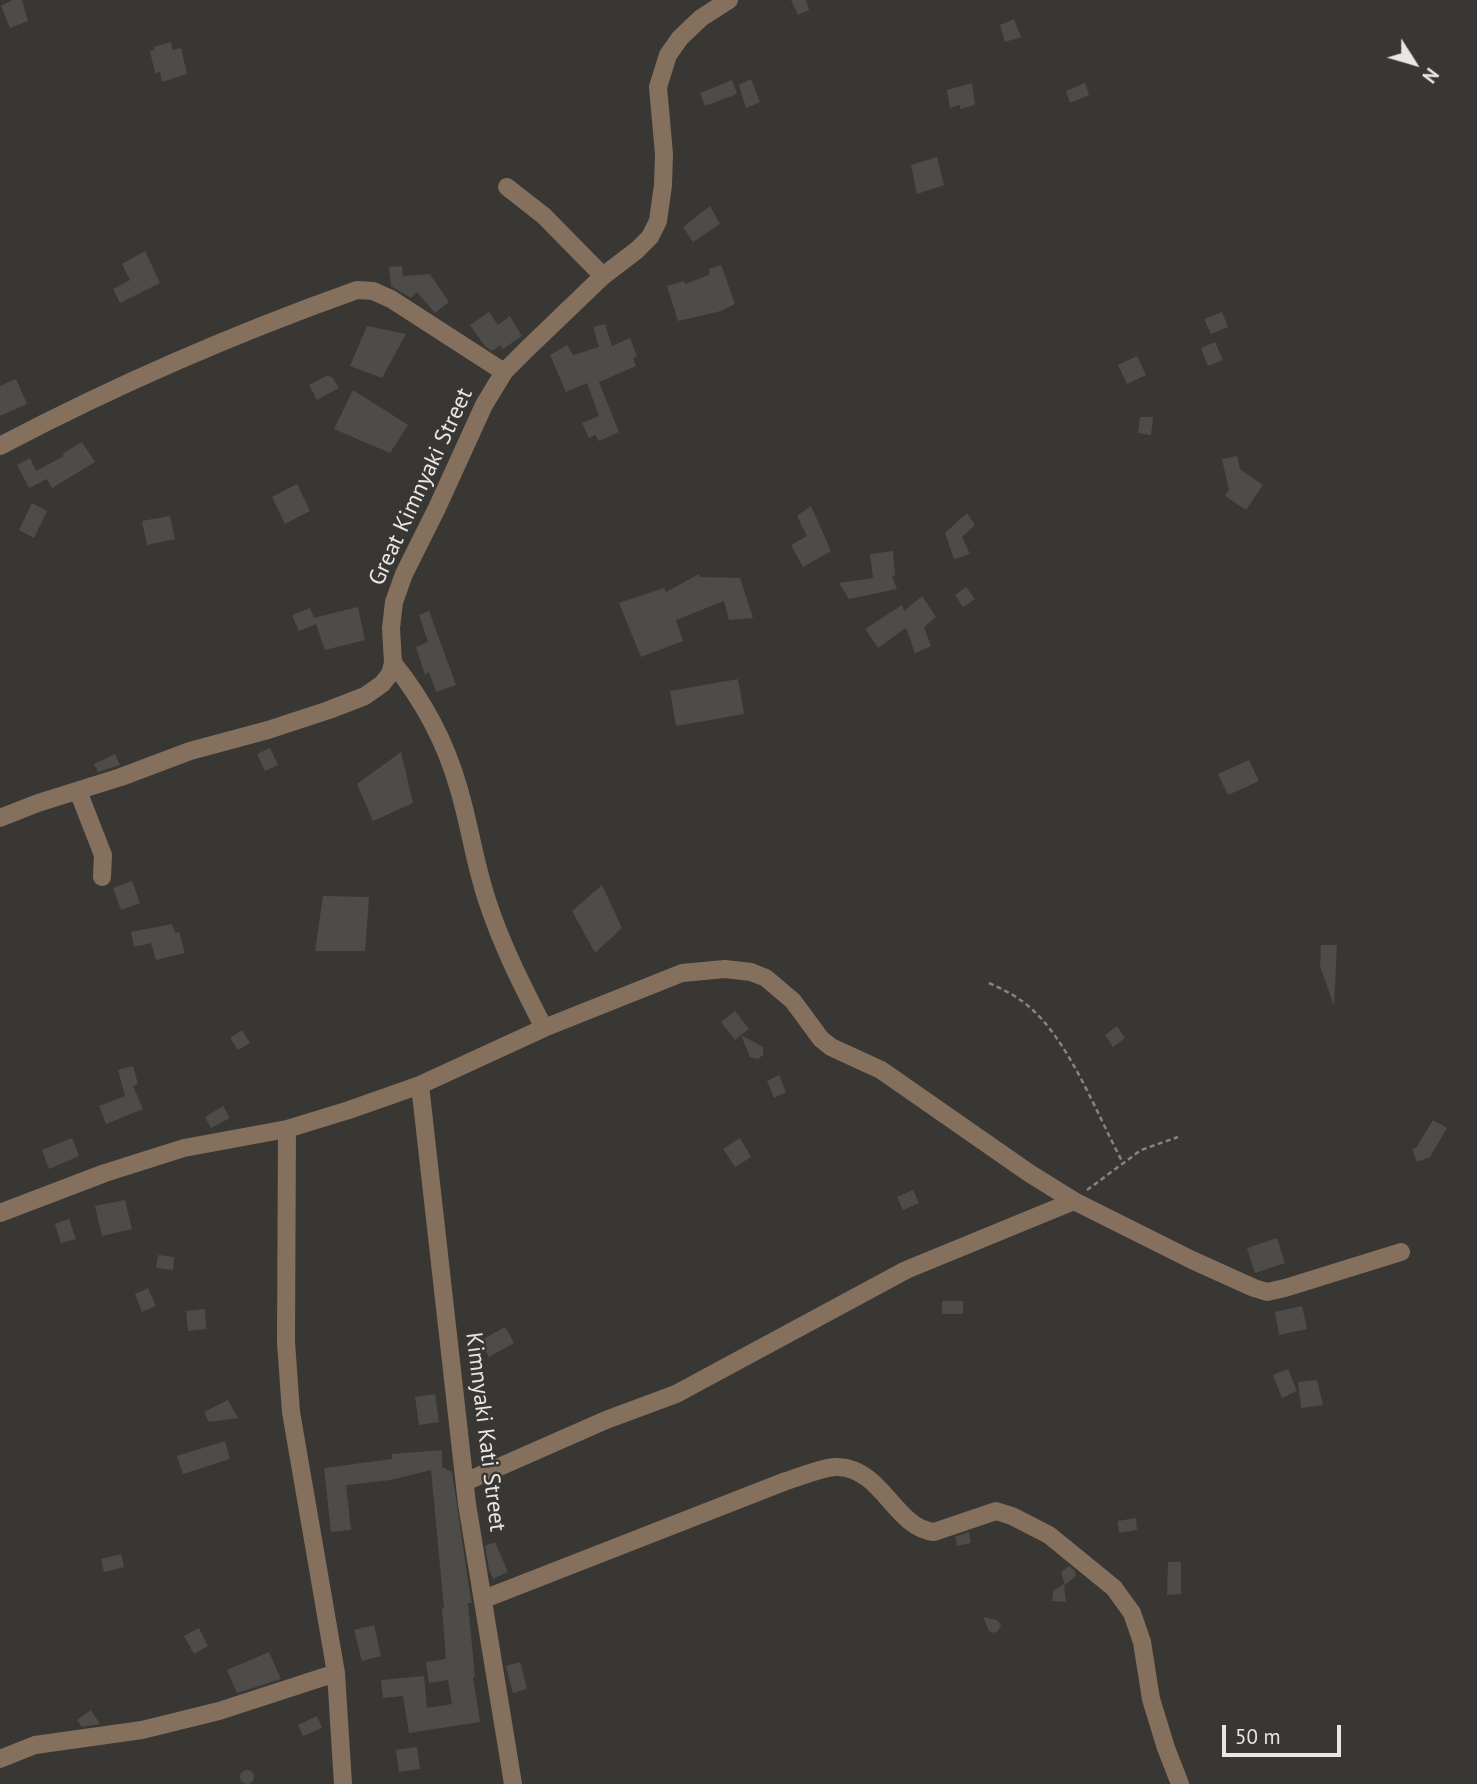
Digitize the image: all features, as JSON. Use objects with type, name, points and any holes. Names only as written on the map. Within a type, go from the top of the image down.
[{"type":"street","name":"Great Kimnyaki Street","points":[[393,663],[391,628],[394,602],[404,574],[484,405],[505,372],[603,276],[650,237],[657,221],[664,154],[658,87],[668,55],[680,38],[702,18],[729,0]]},
{"type":"street","points":[[507,187],[559,230],[603,276]]},
{"type":"street","points":[[0,446],[95,399],[246,332],[357,290],[373,291],[391,299],[505,372]]},
{"type":"street","points":[[0,818],[190,751],[268,730],[365,696],[382,684],[390,674],[393,663]]},
{"type":"street","points":[[393,663],[417,693],[433,722],[457,783],[488,905],[511,961],[544,1028]]},
{"type":"street","points":[[78,791],[101,847],[104,863],[102,877]]},
{"type":"street","points":[[0,1213],[105,1173],[184,1149],[286,1129],[420,1085],[544,1028],[682,973],[725,969],[751,972],[766,978],[780,988],[804,1013],[816,1033],[831,1047],[881,1070],[1029,1173],[1074,1201],[1192,1260],[1267,1292],[1401,1252]]},
{"type":"street","name":"Kimnyaki Kati Street","points":[[420,1085],[467,1504],[513,1784]]},
{"type":"street","points":[[286,1129],[286,1342],[291,1412],[336,1673],[343,1784]]},
{"type":"street","points":[[465,1482],[572,1434],[676,1394],[906,1270],[1074,1201]]},
{"type":"street","points":[[484,1599],[786,1481],[837,1466],[859,1472],[879,1486],[898,1509],[923,1531],[934,1532],[996,1511],[1049,1535],[1114,1588],[1132,1614],[1142,1642],[1151,1699],[1180,1784]]},
{"type":"street","points":[[0,1759],[35,1745],[142,1730],[219,1711],[336,1673]]},
{"type":"path","points":[[989,983],[1028,1006],[1053,1034],[1070,1059],[1123,1163]]},
{"type":"path","points":[[1074,1201],[1149,1146],[1178,1137]]},
{"type":"building","points":[[12,0],[22,0],[28,21],[10,28],[1,6]]},
{"type":"building","points":[[791,0],[806,0],[809,10],[798,15]]},
{"type":"building","points":[[1014,19],[1021,37],[1005,42],[1000,25]]},
{"type":"building","points":[[171,42],[172,50],[181,48],[187,74],[162,82],[160,72],[155,73],[150,51],[154,50],[153,47]]},
{"type":"building","points":[[751,79],[760,102],[746,108],[739,85]]},
{"type":"building","points":[[732,80],[737,94],[705,106],[700,93]]},
{"type":"building","points":[[972,83],[975,105],[960,109],[960,105],[950,108],[947,90]]},
{"type":"building","points":[[1085,83],[1089,95],[1070,103],[1066,91]]},
{"type":"building","points":[[937,157],[944,185],[917,194],[911,165]]},
{"type":"building","points":[[710,206],[720,224],[693,242],[683,227]]},
{"type":"building","points":[[145,251],[160,283],[120,303],[113,289],[130,280],[122,264]]},
{"type":"building","points":[[721,265],[735,304],[721,311],[678,321],[667,286],[684,281],[685,284],[709,275],[709,269]]},
{"type":"building","points":[[402,266],[403,276],[430,274],[449,302],[435,313],[417,292],[411,298],[391,286],[389,267]]},
{"type":"building","points":[[489,312],[498,325],[510,316],[522,336],[503,349],[500,345],[492,351],[485,346],[470,325]]},
{"type":"building","points":[[1222,312],[1228,327],[1211,334],[1204,319]]},
{"type":"building","points":[[605,324],[612,346],[630,338],[637,357],[633,358],[636,366],[599,382],[619,432],[599,441],[595,435],[589,438],[582,423],[599,416],[587,383],[566,392],[550,355],[567,345],[573,355],[599,347],[593,327]]},
{"type":"building","points":[[367,326],[406,334],[382,378],[350,366]]},
{"type":"building","points":[[1215,342],[1223,360],[1208,366],[1201,348]]},
{"type":"building","points":[[1137,356],[1146,375],[1127,384],[1118,365]]},
{"type":"building","points":[[328,375],[339,388],[317,400],[309,385]]},
{"type":"building","points":[[16,379],[27,404],[0,416],[0,386]]},
{"type":"building","points":[[353,390],[408,425],[390,453],[334,429]]},
{"type":"building","points":[[1140,417],[1153,417],[1151,435],[1138,433]]},
{"type":"building","points":[[82,442],[95,462],[52,488],[47,479],[29,488],[17,465],[30,458],[36,471],[64,456],[62,454]]},
{"type":"building","points":[[1237,456],[1240,469],[1263,485],[1246,510],[1225,496],[1229,490],[1222,459]]},
{"type":"building","points":[[297,484],[310,511],[285,524],[272,497]]},
{"type":"building","points":[[32,503],[47,511],[34,538],[19,530]]},
{"type":"building","points":[[811,506],[831,551],[803,567],[791,545],[807,536],[797,516]]},
{"type":"building","points":[[967,513],[975,525],[962,537],[970,554],[954,559],[945,533]]},
{"type":"building","points":[[170,516],[175,539],[147,545],[142,521]]},
{"type":"building","points":[[893,551],[895,575],[892,576],[897,589],[849,599],[839,583],[873,578],[870,554]]},
{"type":"building","points":[[699,574],[700,577],[740,578],[753,618],[729,620],[724,601],[676,620],[683,641],[641,657],[619,603],[664,588],[666,592]]},
{"type":"building","points":[[966,587],[975,599],[963,607],[955,595]]},
{"type":"building","points":[[922,596],[936,617],[924,627],[931,646],[915,653],[906,628],[878,648],[865,629],[902,605],[904,611]]},
{"type":"building","points":[[358,607],[365,640],[325,650],[316,624],[299,631],[292,615],[310,608],[314,618]]},
{"type":"building","points":[[429,611],[456,685],[436,692],[429,672],[425,675],[416,647],[428,642],[419,615]]},
{"type":"building","points":[[738,679],[744,714],[676,726],[670,691]]},
{"type":"building","points":[[270,748],[278,765],[265,771],[257,754]]},
{"type":"building","points":[[401,752],[413,803],[373,821],[357,784]]},
{"type":"building","points":[[115,754],[120,765],[98,772],[94,764]]},
{"type":"building","points":[[1249,760],[1259,781],[1228,795],[1218,774]]},
{"type":"building","points":[[132,881],[140,903],[121,910],[113,888]]},
{"type":"building","points":[[602,885],[622,928],[595,953],[572,911]]},
{"type":"building","points":[[323,896],[369,897],[365,951],[315,951]]},
{"type":"building","points":[[172,924],[175,933],[179,932],[185,953],[156,960],[151,943],[134,947],[131,932]]},
{"type":"building","points":[[1321,945],[1337,945],[1334,1006],[1320,966]]},
{"type":"building","points":[[735,1011],[749,1029],[735,1040],[721,1022]]},
{"type":"building","points":[[1117,1026],[1125,1038],[1113,1047],[1105,1035]]},
{"type":"building","points":[[242,1030],[250,1043],[238,1050],[230,1038]]},
{"type":"building","points":[[741,1035],[763,1047],[763,1055],[758,1059],[750,1057]]},
{"type":"building","points":[[133,1066],[138,1084],[133,1086],[143,1109],[106,1124],[99,1106],[125,1096],[118,1070]]},
{"type":"building","points":[[779,1075],[786,1092],[774,1098],[767,1081]]},
{"type":"building","points":[[223,1106],[230,1118],[211,1128],[205,1117]]},
{"type":"building","points":[[1433,1120],[1447,1128],[1430,1157],[1417,1162],[1412,1149],[1416,1148]]},
{"type":"building","points":[[72,1138],[79,1156],[49,1169],[42,1150]]},
{"type":"building","points":[[740,1138],[751,1157],[735,1167],[723,1149]]},
{"type":"building","points":[[913,1190],[919,1203],[903,1210],[897,1197]]},
{"type":"building","points":[[125,1200],[132,1229],[102,1236],[95,1206]]},
{"type":"building","points":[[69,1219],[76,1239],[61,1243],[55,1224]]},
{"type":"building","points":[[1277,1238],[1285,1263],[1255,1273],[1247,1248]]},
{"type":"building","points":[[158,1255],[174,1257],[173,1270],[156,1268]]},
{"type":"building","points":[[148,1288],[156,1306],[142,1312],[135,1294]]},
{"type":"building","points":[[942,1301],[963,1301],[963,1314],[942,1314]]},
{"type":"building","points":[[1302,1306],[1307,1329],[1279,1335],[1275,1312]]},
{"type":"building","points":[[205,1309],[206,1329],[188,1331],[186,1311]]},
{"type":"building","points":[[505,1327],[514,1343],[489,1357],[480,1341]]},
{"type":"building","points":[[1288,1369],[1297,1391],[1282,1398],[1273,1375]]},
{"type":"building","points":[[1317,1380],[1323,1405],[1301,1408],[1298,1382]]},
{"type":"building","points":[[435,1394],[439,1422],[419,1425],[415,1397]]},
{"type":"building","points":[[228,1400],[238,1418],[209,1422],[204,1412]]},
{"type":"building","points":[[225,1441],[230,1459],[183,1474],[177,1456]]},
{"type":"building","points":[[442,1450],[442,1467],[452,1472],[472,1603],[468,1603],[473,1677],[480,1722],[409,1733],[403,1696],[383,1698],[381,1680],[424,1676],[427,1708],[452,1704],[448,1680],[429,1683],[426,1662],[446,1659],[431,1470],[391,1480],[346,1485],[351,1530],[331,1532],[324,1468],[392,1459],[392,1454]]},
{"type":"building","points":[[1136,1518],[1137,1530],[1119,1533],[1118,1521]]},
{"type":"building","points":[[969,1532],[971,1543],[957,1546],[955,1537]]},
{"type":"building","points":[[495,1542],[508,1572],[493,1579],[485,1546]]},
{"type":"building","points":[[121,1554],[124,1567],[104,1572],[101,1559]]},
{"type":"building","points":[[1168,1562],[1181,1562],[1181,1594],[1167,1595]]},
{"type":"building","points":[[1069,1566],[1076,1576],[1065,1585],[1061,1572]]},
{"type":"building","points":[[1064,1584],[1066,1602],[1052,1601],[1053,1591]]},
{"type":"building","points":[[983,1617],[997,1620],[1001,1625],[998,1631],[989,1631]]},
{"type":"building","points":[[374,1625],[381,1656],[362,1661],[354,1630]]},
{"type":"building","points":[[199,1628],[208,1646],[194,1654],[184,1636]]},
{"type":"building","points":[[269,1652],[281,1679],[237,1693],[227,1670]]},
{"type":"building","points":[[520,1662],[527,1689],[513,1693],[506,1666]]},
{"type":"building","points":[[91,1710],[100,1724],[82,1727],[77,1720]]},
{"type":"building","points":[[317,1716],[322,1728],[303,1736],[298,1725]]},
{"type":"building","points":[[417,1747],[420,1769],[399,1772],[396,1750]]},
{"type":"building","points":[[244,1770],[250,1770],[254,1777],[250,1784],[244,1784],[240,1780],[240,1774]]}]
